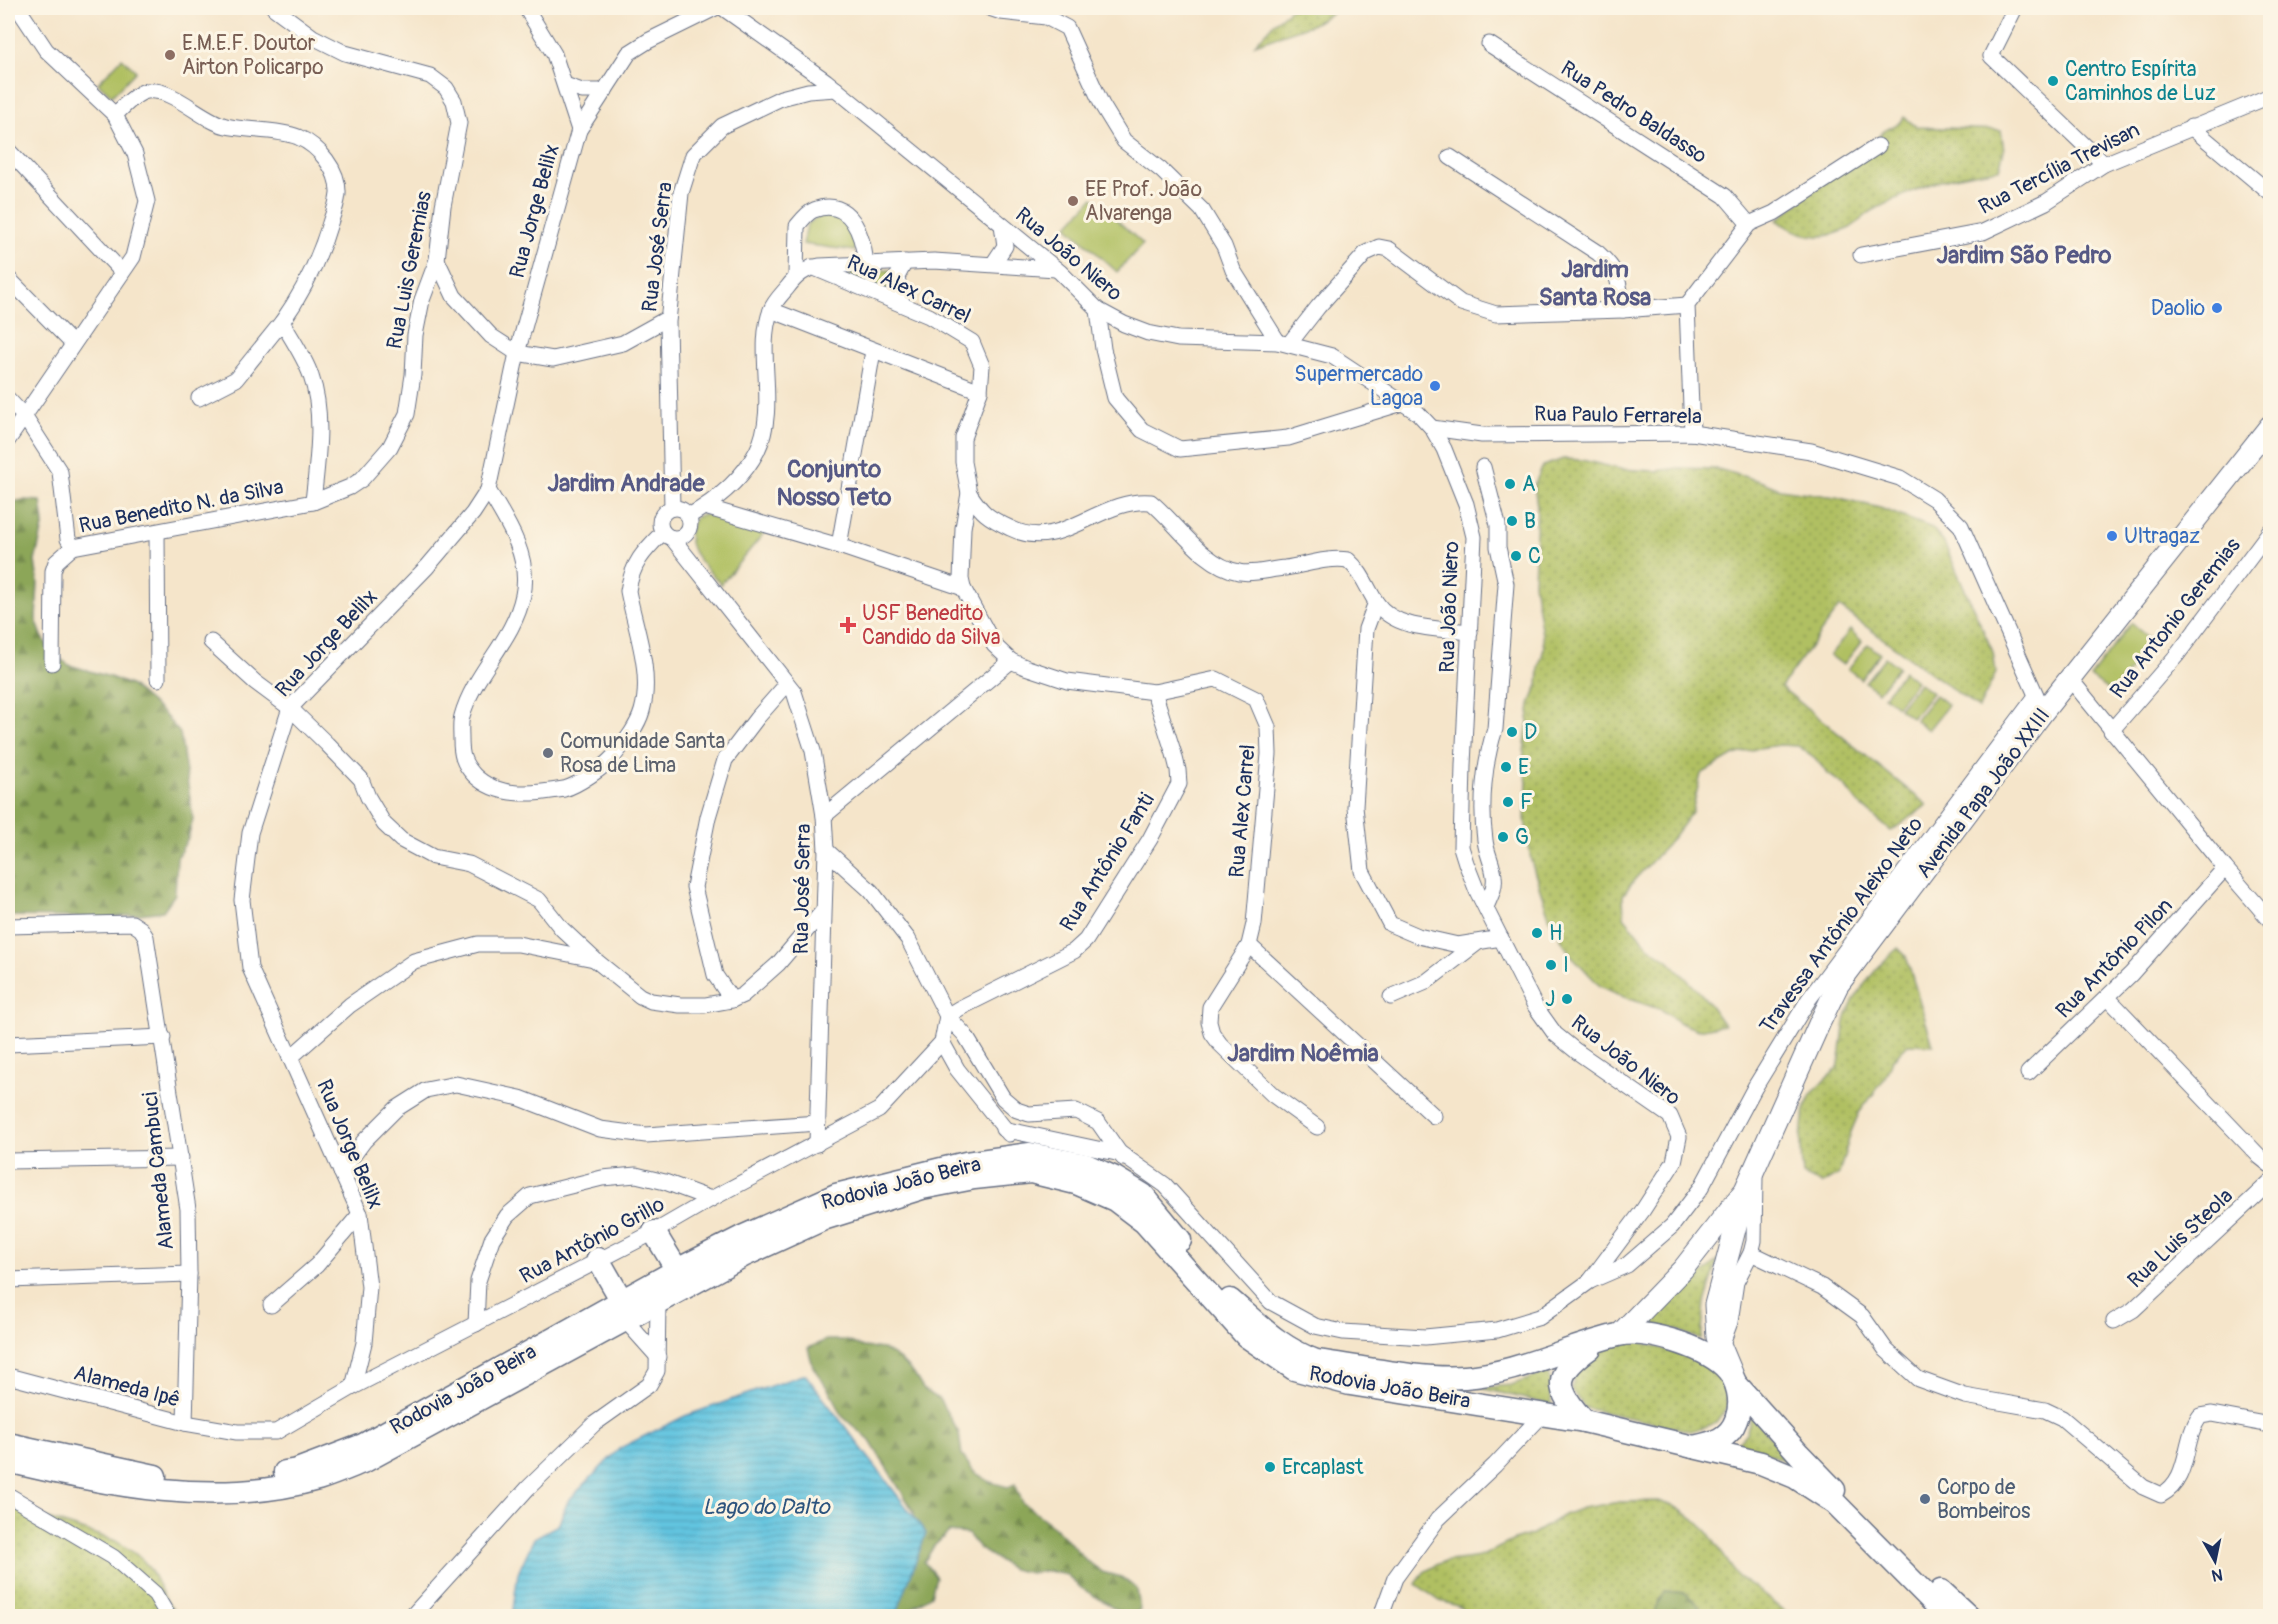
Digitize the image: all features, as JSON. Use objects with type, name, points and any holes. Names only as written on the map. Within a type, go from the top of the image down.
[{"type":"main road","name":"Avenida Papa João XXIII","points":[[1735,1380],[1720,1349],[1715,1305],[1750,1180],[1838,985],[2040,704],[2071,680],[2271,426]]},
{"type":"main road","name":"Rodovia João Beira","points":[[8,1461],[91,1481],[191,1493],[226,1493],[274,1488],[318,1479],[365,1461],[623,1310],[677,1270],[744,1236],[836,1195],[966,1163],[1030,1154],[1086,1165],[1143,1195],[1230,1299],[1281,1345],[1316,1360],[1425,1376],[1465,1377],[1524,1365],[1620,1334],[1671,1339],[1714,1358],[1813,1470],[1968,1617]]},
{"type":"main road","name":"Rodovia João Beira","points":[[8,1444],[164,1478],[227,1482],[297,1470],[363,1444],[623,1310],[658,1301],[743,1256],[826,1218],[922,1188],[974,1178],[1031,1172],[1076,1183],[1116,1200],[1144,1222],[1246,1336],[1294,1369],[1350,1384],[1584,1421],[1761,1463],[1795,1477],[1835,1503],[1947,1617]]},
{"type":"main road","name":"Avenida Papa João XXIII","points":[[1620,1334],[1683,1269],[1750,1180]]},
{"type":"main road","points":[[654,1232],[677,1270]]},
{"type":"main road","points":[[598,1259],[623,1310]]},
{"type":"main road","points":[[1584,1421],[1566,1401],[1562,1388],[1564,1373],[1575,1359],[1598,1342]]},
{"type":"main road","points":[[1691,1448],[1719,1441],[1732,1428],[1737,1418],[1735,1380]]},
{"type":"street","points":[[8,440],[133,256],[147,201],[135,154],[115,115],[46,50],[18,8]]},
{"type":"street","name":"Rua Luis Geremias","points":[[274,8],[313,37],[345,53],[430,76],[446,88],[454,101],[459,123],[442,206],[437,260],[422,300],[417,327],[407,414],[390,447],[362,479],[350,487],[313,502]]},
{"type":"street","points":[[526,8],[554,54],[579,130]]},
{"type":"street","name":"Rua Jorge Belilx","points":[[353,1387],[364,1343],[369,1287],[360,1214],[250,968],[242,900],[250,833],[290,708],[427,567],[473,513],[488,490],[517,353],[579,130],[629,53],[715,8]]},
{"type":"street","name":"Rua João Niero","points":[[723,8],[836,89],[1056,269],[1098,310],[1124,324],[1148,333],[1178,339],[1284,343],[1332,356],[1418,413],[1432,428],[1444,449],[1466,504],[1474,537],[1463,765],[1461,847],[1466,863],[1535,1006],[1555,1034],[1670,1116],[1678,1137],[1674,1162],[1643,1210],[1590,1281]]},
{"type":"street","points":[[989,8],[1001,12],[1047,17],[1067,28],[1102,105],[1124,141],[1161,170],[1203,210],[1224,246],[1233,270],[1284,343],[1366,253],[1378,247],[1389,249],[1461,303],[1496,314],[1623,310],[1687,305]]},
{"type":"street","points":[[2015,8],[1991,56],[2104,164]]},
{"type":"street","name":"Rua Pedro Baldasso","points":[[1489,44],[1725,196],[1749,224]]},
{"type":"street","points":[[565,85],[582,91],[605,91]]},
{"type":"street","name":"Rua José Serra","points":[[672,508],[668,318],[681,193],[693,154],[722,126],[781,98],[808,91],[836,89]]},
{"type":"street","points":[[115,115],[143,92],[157,92],[172,96],[192,110],[224,125],[298,138],[320,152],[331,167],[336,182],[338,192],[324,243],[299,299],[236,379],[199,398]]},
{"type":"street","name":"Rua Tercília Trevisan","points":[[1861,255],[1983,232],[2046,202],[2104,164],[2271,96]]},
{"type":"street","points":[[2191,127],[2271,193]]},
{"type":"street","points":[[1692,433],[1687,305],[1749,224],[1773,213],[1878,146]]},
{"type":"street","points":[[8,150],[122,272]]},
{"type":"street","points":[[1450,157],[1598,253],[1612,267],[1618,278],[1623,310]]},
{"type":"street","points":[[796,276],[797,226],[813,210],[830,208],[845,212],[856,226],[862,240],[866,264]]},
{"type":"street","points":[[993,264],[1005,246],[1002,225]]},
{"type":"street","points":[[437,260],[454,296],[492,336],[517,353],[553,359],[623,343],[668,318]]},
{"type":"street","points":[[689,516],[705,507],[739,478],[758,449],[767,417],[766,335],[771,310],[796,276],[812,267],[934,261],[1056,269]]},
{"type":"street","points":[[902,304],[897,277],[905,262]]},
{"type":"street","name":"Rua Alex Carrel","points":[[812,267],[929,316],[972,342],[982,366],[980,391],[963,438],[963,462],[969,493],[963,528],[961,579],[963,588],[994,645],[1011,661],[1067,681],[1154,692],[1216,679],[1256,699],[1268,727],[1269,754],[1254,924],[1249,945]]},
{"type":"street","points":[[8,278],[73,344]]},
{"type":"street","points":[[771,310],[980,391]]},
{"type":"street","points":[[1098,310],[1102,349],[1115,398],[1142,430],[1180,449],[1288,438],[1402,403]]},
{"type":"street","points":[[282,322],[311,375],[318,411],[313,502]]},
{"type":"street","points":[[839,546],[873,351]]},
{"type":"street","points":[[8,399],[24,416],[60,472],[69,539],[73,547]]},
{"type":"street","name":"Rua Paulo Ferrarela","points":[[1432,428],[1482,435],[1692,433],[1811,451],[1900,478],[1934,499],[1961,526],[2040,704]]},
{"type":"street","name":"Rua Paulo Ferrarela","points":[[1444,449],[1482,435]]},
{"type":"street","points":[[1483,467],[1498,525],[1498,547],[1506,584],[1495,729],[1486,768],[1484,839],[1494,876],[1493,888],[1486,907]]},
{"type":"street","points":[[488,490],[510,526],[524,567],[523,594],[515,621],[476,682],[462,717],[461,751],[464,764],[477,778],[497,790],[534,795],[568,788],[606,764],[628,738],[642,712],[645,680],[628,591],[630,576],[636,562],[667,535]]},
{"type":"street","points":[[969,493],[983,514],[1023,535],[1049,535],[1078,525],[1103,511],[1122,504],[1151,502],[1205,554],[1226,568],[1251,573],[1317,561],[1348,560],[1357,567],[1376,602],[1387,615],[1406,624],[1470,632]]},
{"type":"street","name":"Rua Benedito N. da Silva","points":[[52,663],[53,571],[56,562],[73,547],[313,502]]},
{"type":"street","points":[[705,507],[839,546],[963,588]]},
{"type":"street","points":[[672,508],[682,509],[689,516],[690,525],[686,534],[677,538],[667,535],[660,523],[663,513],[672,508]]},
{"type":"street","name":"Rua Antonio Geremias","points":[[2111,731],[2177,655],[2271,531]]},
{"type":"street","points":[[158,532],[158,679]]},
{"type":"street","name":"Rua José Serra","points":[[667,535],[794,692],[813,751],[824,816],[826,850],[817,1144]]},
{"type":"street","points":[[1376,602],[1366,629],[1355,807],[1362,871],[1390,924],[1418,936],[1458,945],[1501,938]]},
{"type":"street","points":[[211,642],[255,682],[290,708],[361,779],[368,797],[384,824],[401,840],[433,857],[469,864],[539,900],[562,929],[594,959],[640,996],[651,1001],[680,1005],[705,1005],[732,1000],[743,995],[778,964],[823,911]]},
{"type":"street","points":[[824,816],[1011,661]]},
{"type":"street","points":[[2071,680],[2225,868],[2271,920]]},
{"type":"street","points":[[732,1000],[715,975],[694,887],[708,817],[725,760],[787,684]]},
{"type":"street","name":"Rua Antônio Fanti","points":[[946,1016],[1074,951],[1086,940],[1150,839],[1179,784],[1176,762],[1154,692]]},
{"type":"street","name":"Travessa Antônio Aleixo Neto","points":[[1590,1281],[1627,1265],[1672,1226],[1701,1188],[1755,1087],[1809,999],[2040,704]]},
{"type":"street","points":[[826,850],[871,891],[908,939],[946,1016],[965,1035],[1003,1098],[1017,1110],[1029,1114],[1076,1112],[1098,1122],[1121,1154],[1143,1195]]},
{"type":"street","name":"Rua Antônio Pilon","points":[[2028,1073],[2108,998],[2149,951],[2169,933],[2225,868]]},
{"type":"street","name":"Alameda Cambuci","points":[[8,926],[132,923],[141,929],[146,937],[188,1209],[189,1274],[185,1423]]},
{"type":"street","points":[[1391,997],[1426,982],[1479,942]]},
{"type":"street","points":[[290,1058],[350,1005],[414,962],[478,944],[518,944],[594,959]]},
{"type":"street","points":[[1317,1126],[1273,1095],[1220,1044],[1212,1033],[1209,1022],[1210,1006],[1249,945],[1434,1116]]},
{"type":"street","points":[[2108,998],[2260,1158],[2271,1165]]},
{"type":"street","points":[[946,1016],[942,1042],[957,1069],[1003,1129],[1030,1154]]},
{"type":"street","points":[[8,1044],[163,1037]]},
{"type":"street","name":"Rua Antônio Grillo","points":[[237,1432],[276,1432],[353,1387],[654,1232],[711,1199],[879,1110],[942,1042]]},
{"type":"street","points":[[341,1172],[364,1141],[396,1109],[426,1090],[456,1084],[520,1098],[600,1129],[646,1135],[818,1123]]},
{"type":"street","points":[[1003,1129],[1121,1154],[1165,1185],[1271,1302],[1315,1326],[1343,1332],[1425,1337],[1497,1330],[1540,1317],[1590,1281]]},
{"type":"street","points":[[8,1161],[181,1158]]},
{"type":"street","points":[[476,1324],[478,1281],[492,1239],[507,1216],[530,1196],[602,1178],[636,1175],[665,1182],[711,1199]]},
{"type":"street","points":[[1720,1349],[1730,1322],[1736,1282],[1751,1253],[1754,1241],[1750,1180]]},
{"type":"street","name":"Rua Luis Steola","points":[[2114,1321],[2133,1310],[2271,1182]]},
{"type":"street","points":[[271,1305],[317,1265],[360,1214]]},
{"type":"street","points":[[1751,1253],[1822,1287],[1862,1316],[1886,1350],[1917,1379],[1965,1396],[2045,1410],[2062,1418],[2143,1487],[2161,1495],[2170,1490],[2181,1476],[2192,1429],[2200,1416],[2212,1414],[2271,1425]]},
{"type":"street","points":[[8,1280],[189,1274]]},
{"type":"street","points":[[412,1616],[528,1488],[585,1432],[649,1385],[657,1371],[658,1301]]},
{"type":"street","points":[[623,1310],[658,1357]]},
{"type":"street","name":"Alameda Ipê","points":[[8,1376],[185,1423],[237,1432]]},
{"type":"street","points":[[1381,1617],[1395,1578],[1438,1519],[1495,1466],[1543,1413]]},
{"type":"street","points":[[8,1495],[112,1557],[155,1594],[168,1617]]},
{"type":"green space","points":[[1292,8],[1341,8],[1311,25],[1255,44],[1274,23]]},
{"type":"green space","points":[[122,58],[136,71],[112,96],[98,83]]},
{"type":"green space","points":[[1904,117],[1917,127],[2001,130],[2004,150],[1999,169],[1951,178],[1923,187],[1872,211],[1850,228],[1830,235],[1803,234],[1777,220],[1868,148],[1884,131],[1901,122]]},
{"type":"green space","points":[[1093,198],[1143,244],[1117,272],[1067,226]]},
{"type":"green space","points":[[821,215],[836,218],[846,225],[853,236],[855,251],[803,244],[807,224]]},
{"type":"green space","points":[[892,270],[888,276],[887,292],[835,272]]},
{"type":"green space","points":[[1563,459],[1582,460],[1620,469],[1656,471],[1678,468],[1718,469],[1780,489],[1836,497],[1880,508],[1932,528],[1944,543],[1993,652],[1996,673],[1979,708],[1839,607],[1781,687],[1927,805],[1891,831],[1858,803],[1845,786],[1828,774],[1815,758],[1798,746],[1780,745],[1734,755],[1701,774],[1692,812],[1667,845],[1623,895],[1624,917],[1648,946],[1669,961],[1704,997],[1724,1025],[1698,1030],[1678,1022],[1662,1010],[1600,986],[1570,954],[1550,920],[1531,861],[1525,818],[1527,782],[1523,760],[1530,704],[1538,685],[1539,667],[1544,648],[1534,583],[1537,506],[1534,485],[1543,466]]},
{"type":"green space","points":[[23,500],[41,501],[44,523],[35,561],[38,582],[36,619],[42,636],[52,653],[69,665],[130,685],[163,713],[180,733],[193,819],[188,838],[177,858],[175,894],[163,911],[109,918],[8,916],[8,503]]},
{"type":"green space","points":[[710,514],[765,532],[721,584],[694,553],[689,536],[691,526],[697,516]]},
{"type":"green space","points":[[2131,623],[2153,642],[2112,693],[2090,677]]},
{"type":"green space","points":[[1850,630],[1862,641],[1843,665],[1830,655]]},
{"type":"green space","points":[[1868,644],[1880,654],[1861,679],[1848,669]]},
{"type":"green space","points":[[1885,657],[1898,667],[1878,692],[1865,682]]},
{"type":"green space","points":[[1904,671],[1916,681],[1897,706],[1884,696]]},
{"type":"green space","points":[[1919,683],[1932,693],[1912,718],[1899,708]]},
{"type":"green space","points":[[1935,695],[1948,705],[1928,730],[1915,720]]},
{"type":"green space","points":[[1898,948],[1906,956],[1933,1045],[1908,1044],[1892,1060],[1884,1080],[1859,1113],[1839,1174],[1822,1184],[1803,1175],[1801,1135],[1807,1103],[1817,1087],[1838,1068],[1846,1019],[1857,995],[1876,969]]},
{"type":"green space","points":[[1718,1260],[1705,1303],[1701,1340],[1675,1329],[1646,1324]]},
{"type":"green space","points":[[1630,1339],[1705,1361],[1724,1381],[1728,1406],[1716,1423],[1691,1431],[1585,1408],[1571,1390],[1580,1354]]},
{"type":"green space","points":[[826,1340],[845,1340],[863,1347],[883,1349],[899,1359],[914,1374],[923,1389],[939,1399],[959,1433],[962,1455],[974,1472],[990,1482],[1008,1487],[1015,1484],[1023,1503],[1056,1528],[1086,1560],[1102,1572],[1121,1577],[1137,1589],[1140,1610],[1128,1616],[1081,1588],[1067,1575],[1049,1571],[1030,1573],[1012,1569],[980,1549],[968,1534],[949,1532],[934,1546],[924,1562],[936,1577],[931,1595],[900,1616],[799,1616],[915,1532],[914,1512],[870,1441],[842,1416],[834,1398],[813,1367],[808,1348]]},
{"type":"green space","points":[[1549,1372],[1552,1405],[1480,1388],[1511,1385]]},
{"type":"green space","points":[[1751,1416],[1796,1465],[1761,1451],[1735,1445],[1746,1433]]},
{"type":"green space","points":[[1659,1501],[1693,1518],[1707,1531],[1738,1577],[1755,1588],[1787,1616],[1696,1616],[1699,1605],[1685,1593],[1665,1591],[1655,1616],[1470,1616],[1458,1606],[1440,1601],[1416,1584],[1424,1572],[1442,1562],[1480,1557],[1514,1540],[1533,1534],[1564,1515],[1582,1508],[1620,1502]]},
{"type":"green space","points":[[8,1506],[116,1541],[143,1560],[169,1605],[180,1616],[8,1616]]},
{"type":"green space","points":[[1665,1591],[1685,1593],[1699,1605],[1696,1616],[1655,1616]]},
{"type":"water","name":"Lago do Dalto","points":[[805,1374],[926,1533],[896,1616],[512,1616],[518,1573],[534,1538],[558,1525],[568,1501],[620,1448],[685,1416]]},
{"type":"place","name":"E.M.E.F. Doutor Airton Policarpo","points":[[170,55]]},
{"type":"place","name":"Centro Espírita Caminhos de Luz","points":[[2053,81]]},
{"type":"place","name":"EE Prof. João Alvarenga","points":[[1073,201]]},
{"type":"place","name":"Daolio","points":[[2217,308]]},
{"type":"place","name":"Supermercado Lagoa","points":[[1435,386]]},
{"type":"place","name":"A","points":[[1510,484]]},
{"type":"place","name":"B","points":[[1512,521]]},
{"type":"place","name":"Ultragaz","points":[[2112,536]]},
{"type":"place","name":"C","points":[[1516,556]]},
{"type":"place","name":"USF Benedito Candido da Silva","points":[[848,625]]},
{"type":"place","name":"D","points":[[1512,732]]},
{"type":"place","name":"Comunidade Santa Rosa de Lima","points":[[548,753]]},
{"type":"place","name":"E","points":[[1506,767]]},
{"type":"place","name":"F","points":[[1508,802]]},
{"type":"place","name":"G","points":[[1503,837]]},
{"type":"place","name":"H","points":[[1537,933]]},
{"type":"place","name":"I","points":[[1551,965]]},
{"type":"place","name":"J","points":[[1567,999]]},
{"type":"place","name":"Ercaplast","points":[[1270,1467]]},
{"type":"place","name":"Corpo de Bombeiros","points":[[1925,1499]]},
{"type":"district","name":"Jardim São Pedro","points":[[2024,255]]},
{"type":"district","name":"Jardim Santa Rosa","points":[[1595,283]]},
{"type":"district","name":"Jardim Andrade","points":[[626,483]]},
{"type":"district","name":"Conjunto Nosso Teto","points":[[834,483]]},
{"type":"district","name":"Jardim Noêmia","points":[[1303,1053]]}]
